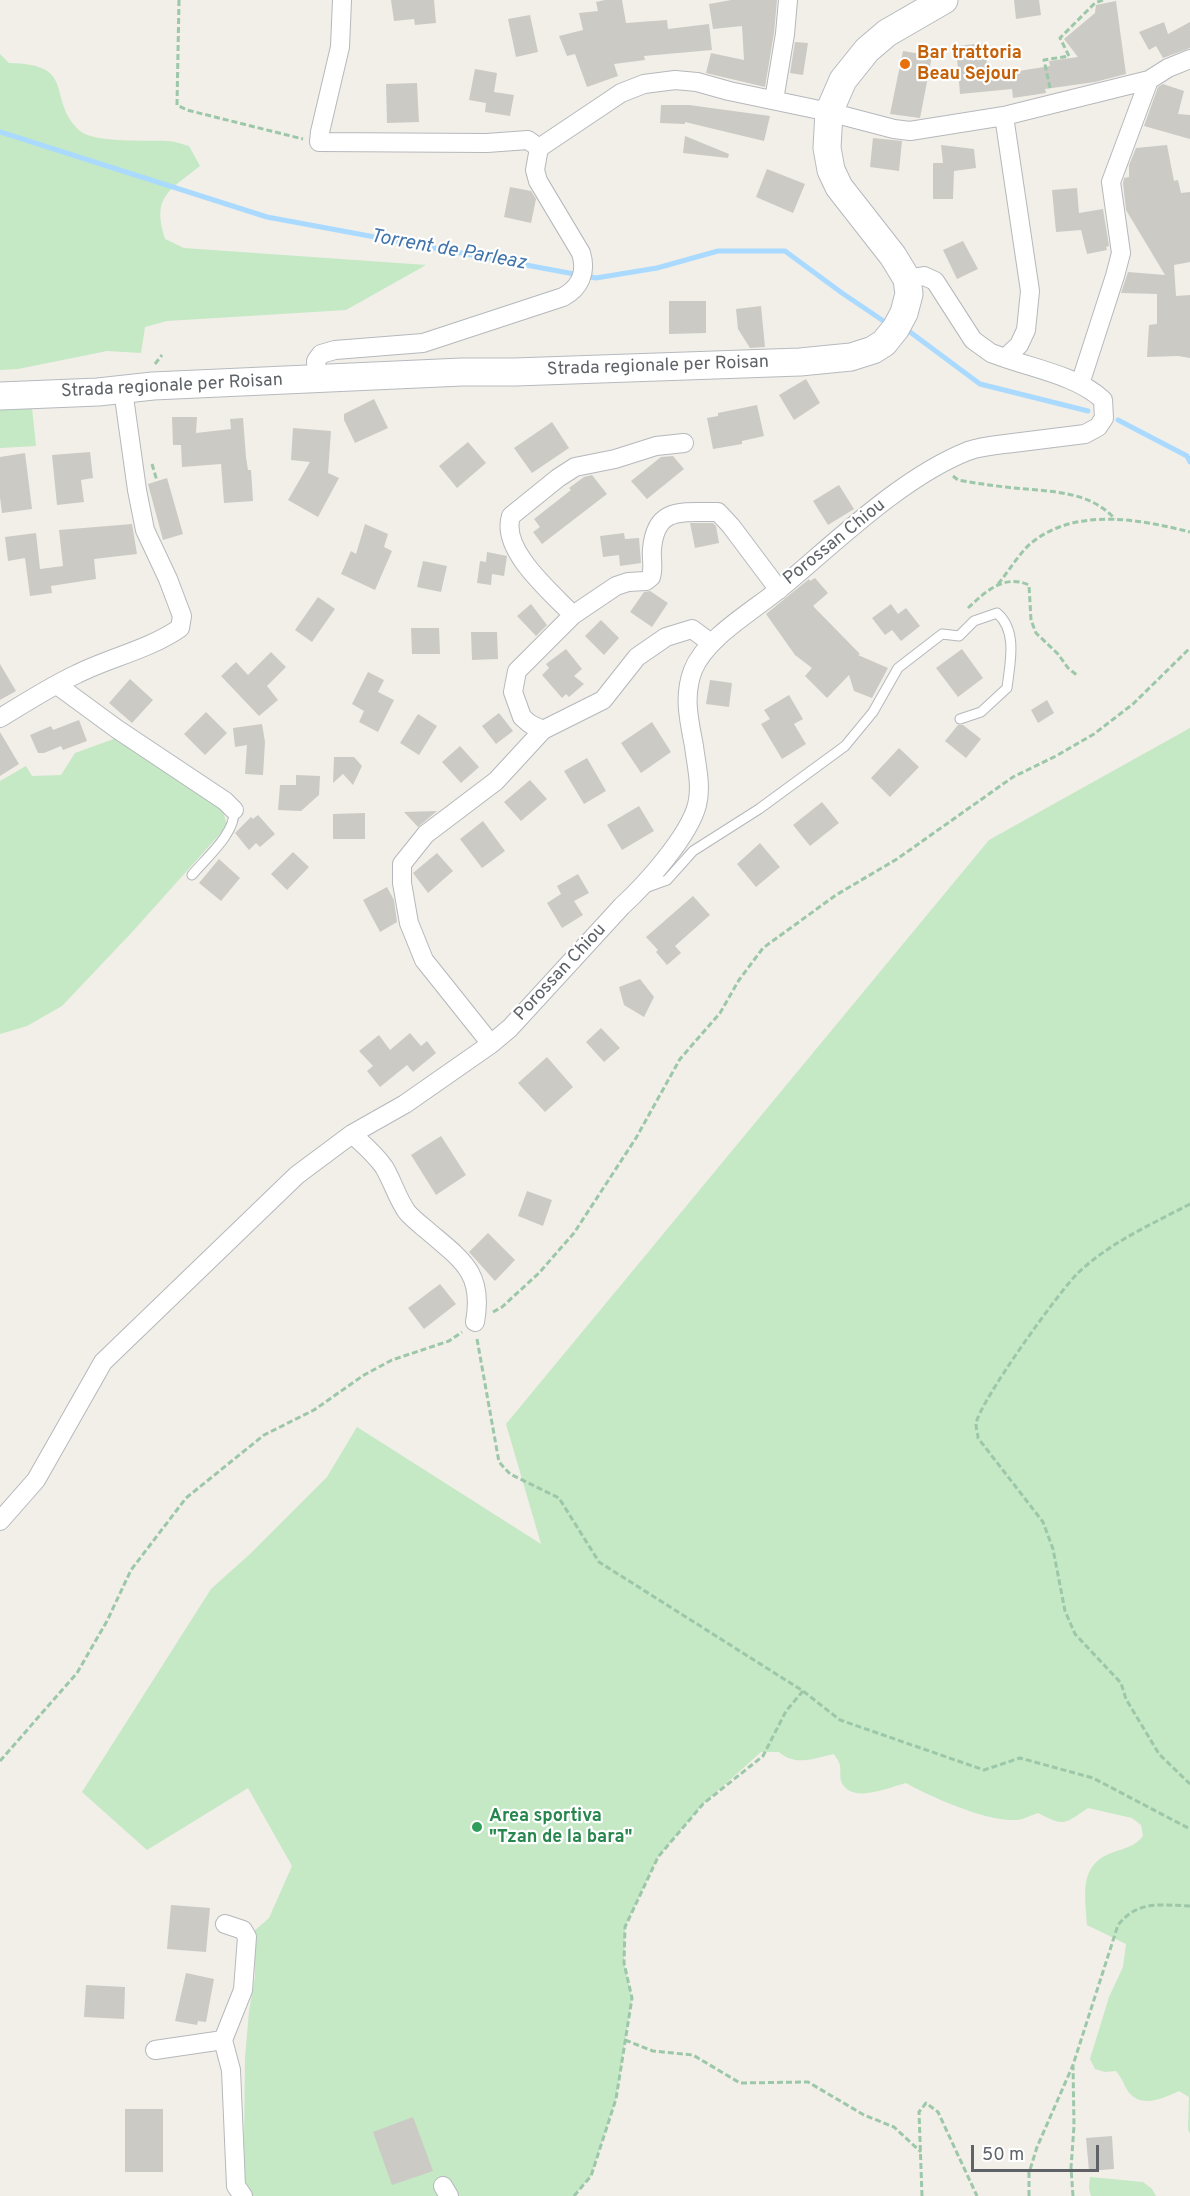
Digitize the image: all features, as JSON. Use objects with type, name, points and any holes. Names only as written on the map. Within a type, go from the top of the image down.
[{"type":"main road","points":[[907,279],[894,256],[839,187],[831,170],[826,148],[829,112],[843,80],[867,50],[887,33],[944,0]]},
{"type":"main road","name":"Strada regionale per Roisan","points":[[0,396],[123,390],[153,386],[462,372],[800,363],[851,357],[873,350],[884,343],[896,328],[904,313],[909,294],[907,279]]},
{"type":"street","points":[[342,0],[340,47],[320,132],[320,142],[487,143],[528,140],[539,148]]},
{"type":"street","points":[[774,100],[788,0]]},
{"type":"street","points":[[317,378],[316,362],[321,354],[335,350],[423,343],[563,297],[577,286],[585,266],[582,253],[538,180],[535,170],[539,148],[621,93],[644,84],[675,80],[697,82],[910,131],[1004,116],[1149,80],[1168,68],[1190,59]]},
{"type":"street","points":[[1080,384],[1121,253],[1111,182],[1149,80]]},
{"type":"street","points":[[1004,116],[1030,291],[1026,330],[1019,345],[1005,358]]},
{"type":"street","name":"Porossan Chiou","points":[[0,1521],[36,1480],[103,1362],[297,1175],[352,1134],[405,1104],[485,1049],[510,1028],[622,906],[640,890],[680,838],[697,804],[699,786],[686,701],[694,668],[711,643],[779,590],[866,516],[920,476],[969,451],[1085,434],[1098,427],[1104,418],[1103,400],[1095,392],[1080,384],[991,353],[973,340],[935,281],[924,276],[907,279]]},
{"type":"street","points":[[0,718],[78,673],[137,650],[180,628],[182,616],[145,530],[123,390]]},
{"type":"street","points":[[573,615],[522,561],[509,534],[511,516],[575,466],[615,459],[656,446],[684,443]]},
{"type":"street","points":[[543,730],[522,717],[513,692],[517,671],[573,615],[616,586],[628,582],[646,581],[651,577],[654,534],[660,521],[677,512],[718,512],[779,590]]},
{"type":"street","points":[[485,1049],[424,960],[409,923],[402,883],[402,864],[426,834],[496,782],[543,730],[603,700],[636,657],[666,637],[692,629],[711,643]]},
{"type":"street","points":[[57,685],[117,729],[225,801],[234,810]]},
{"type":"street","points":[[352,1134],[373,1153],[385,1170],[398,1199],[410,1215],[461,1259],[474,1279],[479,1301],[475,1322]]},
{"type":"street","points":[[225,1924],[243,1930],[248,1937],[243,1990],[223,2040],[231,2070],[236,2186],[243,2196]]},
{"type":"street","points":[[155,2050],[223,2040]]},
{"type":"lane","name":"Porossan Chiou","points":[[640,890],[667,880],[693,851],[759,809],[845,746],[873,712],[898,668],[942,634],[959,636],[975,621],[997,613],[1006,621],[1011,649],[1007,688],[981,712],[960,719]]},
{"type":"lane","points":[[192,875],[231,829],[235,819],[234,810]]},
{"type":"path","points":[[179,0],[177,105],[198,113],[320,142]]},
{"type":"path","points":[[1053,103],[1044,60],[1070,56],[1060,38],[1095,3],[1103,0]]},
{"type":"path","points":[[940,465],[958,480],[1006,488],[1053,490],[1074,495],[1104,507],[1115,519]]},
{"type":"path","points":[[153,468],[157,481]]},
{"type":"path","points":[[1078,676],[1036,633],[1031,620],[1029,585],[1018,580],[998,584],[1030,545],[1047,534],[1075,523],[1095,519],[1115,519],[1190,532]]},
{"type":"path","points":[[0,1761],[77,1673],[107,1621],[131,1570],[186,1498],[264,1435],[315,1410],[364,1375],[392,1360],[449,1341],[475,1322],[502,1307],[539,1273],[574,1233],[636,1138],[680,1059],[720,1013],[739,980],[763,948],[836,895],[897,859],[1013,777],[1094,734],[1133,704],[1190,648]]},
{"type":"path","points":[[1190,1204],[1130,1236],[1077,1274],[1046,1312],[984,1405],[976,1424],[978,1438],[1043,1522],[1053,1549],[1065,1611],[1075,1634],[1121,1683],[1126,1699],[1159,1754],[1190,1784]]},
{"type":"path","points":[[475,1322],[499,1462],[510,1474],[559,1498],[599,1562],[803,1691],[840,1720],[984,1770],[1020,1758],[1093,1778],[1190,1829]]},
{"type":"path","points":[[574,2196],[591,2176],[616,2099],[632,1998],[624,1963],[625,1927],[658,1857],[703,1804],[763,1756],[786,1711],[803,1691]]},
{"type":"path","points":[[1029,2196],[1029,2173],[1037,2147],[1073,2065],[1118,1925],[1127,1914],[1139,1907],[1190,1906]]},
{"type":"path","points":[[625,2040],[653,2051],[693,2055],[740,2083],[808,2082],[864,2115],[894,2127],[921,2152]]},
{"type":"path","points":[[1073,2065],[1074,2126],[1071,2168],[1073,2196]]},
{"type":"path","points":[[922,2196],[919,2112],[926,2103],[938,2112],[977,2196]]},
{"type":"green space","points":[[0,54],[9,63],[31,65],[45,70],[53,77],[70,119],[80,131],[87,135],[135,141],[170,141],[189,146],[200,166],[172,188],[162,203],[161,225],[165,239],[184,248],[426,265],[346,310],[167,321],[145,327],[141,353],[107,351],[18,369],[0,370]]},
{"type":"green space","points":[[32,408],[36,446],[0,448],[0,410]]},
{"type":"green space","points":[[1190,728],[1190,2134],[1188,2129],[1189,2097],[1179,2091],[1151,2101],[1137,2099],[1131,2095],[1116,2071],[1105,2072],[1095,2069],[1090,2059],[1109,1997],[1123,1967],[1126,1944],[1087,1925],[1086,1881],[1094,1864],[1102,1857],[1130,1846],[1143,1836],[1141,1825],[1132,1818],[1088,1808],[1064,1822],[1038,1813],[1019,1820],[1004,1820],[975,1813],[906,1783],[873,1792],[856,1793],[843,1785],[840,1764],[834,1754],[799,1760],[785,1757],[779,1752],[761,1752],[703,1804],[658,1857],[625,1927],[624,1963],[632,1998],[616,2099],[591,2176],[574,2196],[251,2196],[245,2188],[244,2145],[245,2058],[255,1977],[253,1932],[269,1918],[292,1866],[248,1788],[147,1850],[82,1792],[211,1589],[250,1554],[327,1477],[357,1427],[541,1544],[506,1424],[989,840]]},
{"type":"green space","points":[[119,737],[222,807],[227,826],[62,1006],[27,1026],[0,1034],[0,781],[26,766],[32,776],[61,775],[75,753]]},
{"type":"green space","points":[[1090,2177],[1143,2182],[1152,2189],[1156,2196],[1091,2196]]},
{"type":"building","points":[[391,0],[434,0],[436,23],[415,25],[414,19],[394,21]]},
{"type":"building","points":[[622,0],[626,23],[667,20],[668,29],[709,24],[712,50],[644,56],[645,60],[614,64],[618,76],[587,87],[575,54],[567,56],[559,36],[583,30],[579,13],[598,11],[596,2]]},
{"type":"building","points":[[731,0],[777,0],[765,87],[706,73],[711,53],[744,60],[742,26],[713,29],[709,4]]},
{"type":"building","points":[[1014,0],[1039,0],[1041,15],[1016,19]]},
{"type":"building","points":[[1116,1],[1126,74],[1095,82],[1045,89],[1046,93],[1013,98],[1012,89],[960,94],[956,46],[985,43],[988,76],[1050,66],[1049,61],[1078,57],[1064,39],[1095,13],[1096,5]]},
{"type":"building","points":[[530,15],[538,52],[516,57],[508,19]]},
{"type":"building","points":[[1164,22],[1168,34],[1190,22],[1190,48],[1163,58],[1156,46],[1149,50],[1139,32]]},
{"type":"building","points":[[795,42],[808,43],[803,75],[790,73]]},
{"type":"building","points":[[903,51],[932,56],[920,118],[890,114]]},
{"type":"building","points":[[475,69],[497,73],[494,92],[514,95],[510,116],[485,112],[486,103],[469,100]]},
{"type":"building","points":[[417,83],[419,122],[387,123],[386,84]]},
{"type":"building","points":[[1163,84],[1184,91],[1178,114],[1190,115],[1190,139],[1144,126],[1158,87]]},
{"type":"building","points":[[661,105],[689,105],[770,116],[764,141],[685,122],[685,124],[660,123]]},
{"type":"building","points":[[685,136],[729,154],[728,158],[683,153]]},
{"type":"building","points":[[873,138],[902,141],[899,171],[870,167]]},
{"type":"building","points":[[941,145],[974,149],[976,168],[954,171],[953,199],[933,199],[933,163],[943,163]]},
{"type":"building","points":[[1167,145],[1174,181],[1178,180],[1181,193],[1190,192],[1190,262],[1174,265],[1176,296],[1190,295],[1190,358],[1147,357],[1149,325],[1157,324],[1157,294],[1121,293],[1128,272],[1165,275],[1126,210],[1123,183],[1124,178],[1129,177],[1129,165],[1136,148]]},
{"type":"building","points":[[767,169],[805,184],[793,213],[756,197]]},
{"type":"building","points":[[510,187],[531,191],[536,199],[531,223],[504,217]]},
{"type":"building","points":[[1077,188],[1079,213],[1103,209],[1109,246],[1106,247],[1107,250],[1087,254],[1081,230],[1056,232],[1052,190]]},
{"type":"building","points":[[963,241],[978,269],[957,279],[943,250]]},
{"type":"building","points":[[669,301],[706,301],[706,333],[669,334]]},
{"type":"building","points":[[761,306],[765,347],[750,348],[738,329],[736,309]]},
{"type":"building","points":[[806,379],[820,403],[794,420],[779,395]]},
{"type":"building","points":[[374,399],[388,428],[355,443],[344,420],[344,414]]},
{"type":"building","points":[[757,405],[764,436],[742,441],[742,444],[713,449],[707,418],[718,416],[718,413]]},
{"type":"building","points":[[172,417],[197,417],[196,433],[231,429],[230,419],[243,418],[253,501],[224,503],[221,464],[182,467],[181,445],[173,445]]},
{"type":"building","points":[[552,422],[569,448],[532,473],[514,448]]},
{"type":"building","points":[[293,428],[331,431],[328,473],[339,478],[318,517],[288,500],[310,462],[291,460]]},
{"type":"building","points":[[468,442],[486,463],[457,488],[439,466]]},
{"type":"building","points":[[90,452],[93,478],[81,480],[84,502],[57,505],[52,455]]},
{"type":"building","points":[[25,453],[32,509],[2,513],[0,457]]},
{"type":"building","points":[[673,456],[684,469],[647,499],[631,481],[661,457]]},
{"type":"building","points":[[592,475],[607,494],[542,544],[533,532],[540,527],[534,519],[571,490],[569,488],[584,477]]},
{"type":"building","points":[[167,478],[183,534],[163,540],[148,484]]},
{"type":"building","points":[[839,485],[854,509],[828,525],[813,501]]},
{"type":"building","points":[[690,523],[713,523],[716,526],[719,543],[695,548]]},
{"type":"building","points":[[132,524],[137,554],[94,559],[96,579],[51,586],[52,593],[30,596],[25,558],[8,561],[5,537],[36,533],[40,569],[63,566],[59,530]]},
{"type":"building","points":[[365,524],[388,534],[384,547],[392,551],[375,590],[341,574],[351,551],[356,554]]},
{"type":"building","points":[[624,533],[625,539],[639,538],[641,563],[620,566],[619,555],[603,557],[600,536]]},
{"type":"building","points":[[487,552],[507,556],[504,576],[492,574],[491,585],[477,583],[480,561],[486,562]]},
{"type":"building","points":[[423,561],[447,566],[441,592],[417,587]]},
{"type":"building","points":[[815,578],[828,593],[813,606],[860,654],[858,655],[888,668],[872,698],[854,691],[849,675],[827,698],[805,676],[812,668],[795,655],[766,614],[809,579],[810,581]]},
{"type":"building","points":[[650,591],[668,603],[652,627],[630,612],[644,592]]},
{"type":"building","points":[[318,597],[335,609],[312,642],[295,630]]},
{"type":"building","points":[[531,604],[547,625],[536,636],[517,616]]},
{"type":"building","points":[[891,604],[898,614],[906,608],[920,626],[901,641],[892,630],[885,635],[872,618]]},
{"type":"building","points":[[601,620],[619,638],[604,655],[585,636]]},
{"type":"building","points":[[411,628],[439,628],[440,654],[412,654]]},
{"type":"building","points":[[471,632],[497,632],[498,659],[472,660]]},
{"type":"building","points":[[566,649],[582,669],[574,676],[584,684],[569,697],[566,694],[562,698],[542,675],[549,668],[546,664]]},
{"type":"building","points":[[962,649],[983,678],[958,697],[936,668]]},
{"type":"building","points":[[271,652],[286,667],[267,686],[278,700],[259,716],[221,676],[236,662],[248,675]]},
{"type":"building","points":[[0,664],[16,691],[0,700]]},
{"type":"building","points":[[368,672],[384,680],[378,692],[394,700],[378,732],[359,722],[364,711],[352,704]]},
{"type":"building","points":[[130,679],[153,700],[132,723],[109,703]]},
{"type":"building","points":[[710,680],[732,683],[729,707],[706,704]]},
{"type":"building","points":[[789,695],[803,719],[794,724],[806,744],[782,759],[761,724],[770,719],[764,710]]},
{"type":"building","points":[[1047,700],[1054,713],[1038,723],[1031,710]]},
{"type":"building","points":[[206,712],[227,733],[205,755],[184,734]]},
{"type":"building","points":[[499,713],[513,731],[496,744],[482,726]]},
{"type":"building","points":[[418,714],[437,726],[419,755],[400,743]]},
{"type":"building","points":[[79,720],[87,741],[63,750],[61,746],[38,753],[30,735],[51,726],[53,730]]},
{"type":"building","points":[[652,722],[671,752],[641,773],[621,743]]},
{"type":"building","points":[[262,724],[265,742],[263,775],[245,774],[247,745],[235,747],[233,728]]},
{"type":"building","points":[[958,725],[963,725],[981,739],[966,758],[945,741]]},
{"type":"building","points":[[0,732],[19,764],[0,776]]},
{"type":"building","points":[[460,746],[479,767],[461,783],[442,762]]},
{"type":"building","points":[[899,748],[919,767],[890,797],[871,778]]},
{"type":"building","points":[[334,757],[354,757],[362,766],[353,785],[343,774],[333,783]]},
{"type":"building","points":[[587,758],[606,791],[584,804],[564,771]]},
{"type":"building","points":[[296,775],[320,776],[319,795],[301,811],[278,810],[280,785],[296,785]]},
{"type":"building","points":[[530,780],[547,799],[521,821],[504,802]]},
{"type":"building","points":[[822,802],[839,823],[810,846],[793,825]]},
{"type":"building","points":[[639,806],[654,831],[622,850],[607,825]]},
{"type":"building","points":[[437,811],[418,827],[404,812]]},
{"type":"building","points":[[365,813],[365,839],[333,839],[333,814]]},
{"type":"building","points":[[258,815],[275,834],[260,847],[256,843],[249,850],[235,833],[251,817],[253,819]]},
{"type":"building","points":[[483,821],[505,851],[482,868],[460,839]]},
{"type":"building","points":[[760,843],[780,867],[756,887],[737,864]]},
{"type":"building","points":[[293,852],[309,867],[287,890],[271,874]]},
{"type":"building","points":[[437,853],[453,871],[428,893],[413,873]]},
{"type":"building","points":[[219,859],[240,878],[221,901],[199,883]]},
{"type":"building","points":[[578,874],[589,893],[574,901],[583,915],[562,928],[547,903],[561,894],[557,886]]},
{"type":"building","points":[[387,887],[394,900],[397,922],[380,932],[363,900]]},
{"type":"building","points":[[693,896],[710,915],[675,946],[681,953],[667,965],[656,952],[658,950],[646,937]]},
{"type":"building","points":[[640,979],[654,997],[644,1017],[624,1005],[619,987]]},
{"type":"building","points":[[601,1028],[620,1048],[604,1062],[586,1042]]},
{"type":"building","points":[[410,1033],[421,1046],[427,1041],[436,1053],[413,1072],[407,1065],[380,1087],[367,1071],[373,1066],[359,1051],[379,1035],[390,1050]]},
{"type":"building","points":[[547,1057],[573,1087],[545,1112],[518,1083]]},
{"type":"building","points":[[441,1136],[466,1175],[436,1195],[411,1155]]},
{"type":"building","points":[[527,1191],[552,1200],[543,1226],[518,1216]]},
{"type":"building","points":[[488,1233],[515,1260],[495,1281],[469,1252]]},
{"type":"building","points":[[440,1284],[456,1304],[424,1329],[408,1308]]},
{"type":"building","points":[[171,1905],[210,1908],[206,1952],[167,1949]]},
{"type":"building","points":[[186,1973],[214,1979],[206,2022],[198,2021],[197,2025],[175,2021]]},
{"type":"building","points":[[86,1985],[125,1987],[124,2019],[84,2017]]},
{"type":"building","points":[[125,2109],[163,2109],[163,2172],[125,2172]]},
{"type":"building","points":[[413,2117],[433,2171],[392,2185],[373,2132]]},
{"type":"building","points":[[1112,2136],[1114,2169],[1089,2171],[1086,2138]]},
{"type":"waterway","name":"Torrent de Parleaz","points":[[0,132],[267,217],[596,278],[657,268],[718,251],[785,251],[885,322]]},
{"type":"waterway","name":"Torrent de Parleaz","points":[[906,329],[980,384],[1088,411]]},
{"type":"waterway","name":"Torrent de Parleaz","points":[[1118,420],[1187,456],[1190,462]]},
{"type":"place","name":"Bar trattoria Beau Sejour","points":[[905,64]]},
{"type":"place","name":"Area sportiva \"Tzan de la bara\"","points":[[477,1827]]}]
